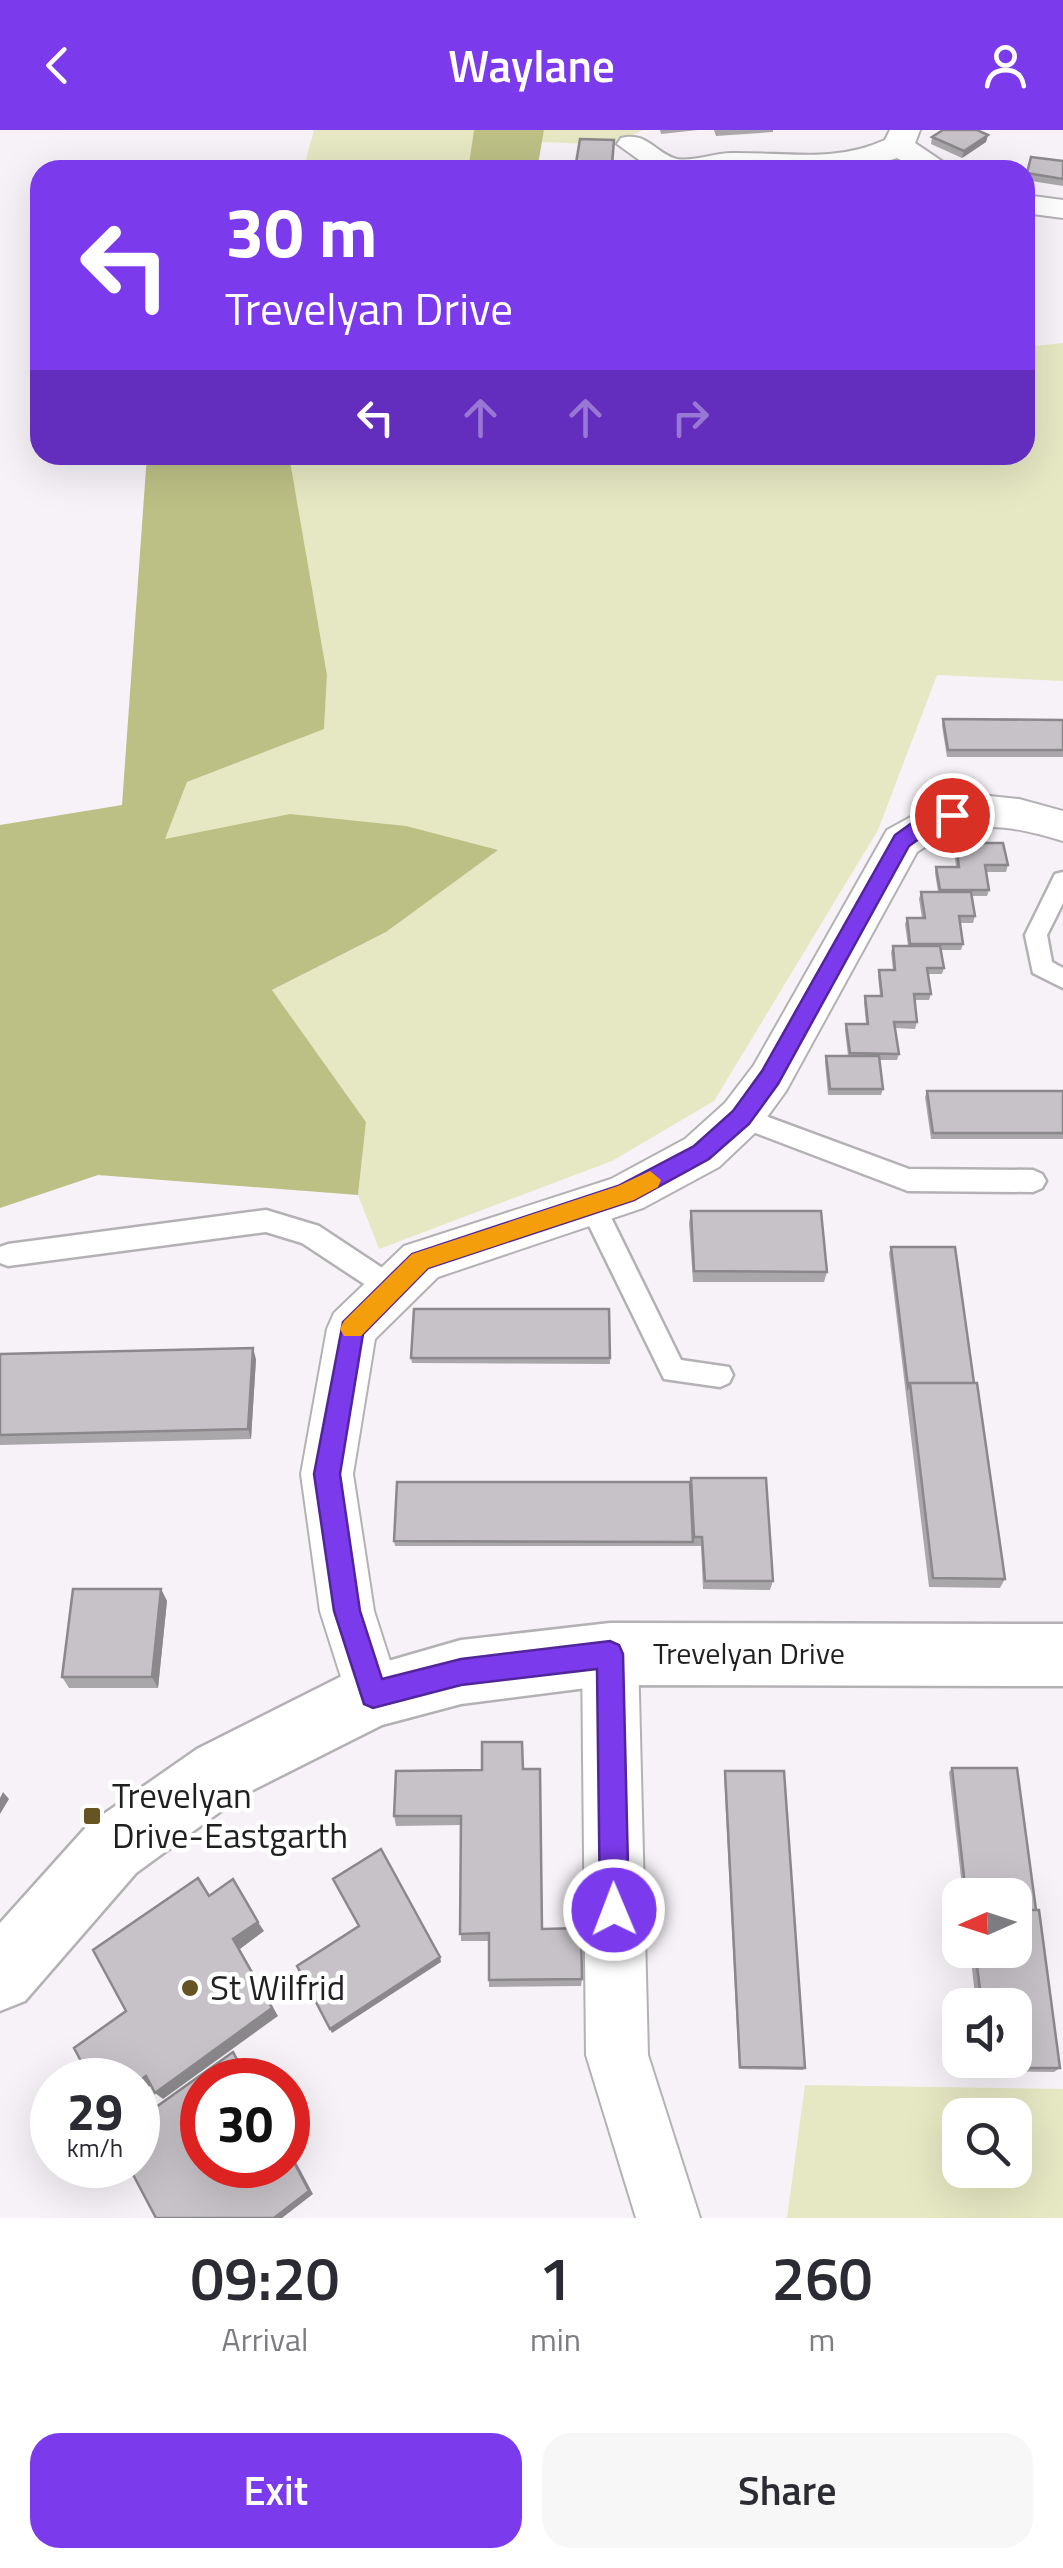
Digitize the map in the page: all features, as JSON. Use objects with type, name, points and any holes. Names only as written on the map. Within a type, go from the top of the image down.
[{"type":"street","points":[[858,160],[901,138],[928,160]]},
{"type":"street","points":[[632,144],[658,160]]},
{"type":"street","points":[[373,1695],[347,1611],[327,1474],[352,1329],[420,1261],[626,1194],[702,1153],[741,1117],[770,1078],[902,841],[930,820],[974,809],[1019,812],[1063,826]]},
{"type":"street","points":[[610,1654],[617,2055],[668,2218]]},
{"type":"street","name":"Trevelyan Drive","points":[[0,1976],[112,1849],[220,1772],[373,1695],[461,1672],[610,1654],[1063,1655]]},
{"type":"lane","points":[[1063,880],[1036,935],[1041,967],[1063,979]]},
{"type":"lane","points":[[741,1117],[908,1180],[1034,1181]]},
{"type":"lane","points":[[592,1205],[673,1372],[720,1375]]},
{"type":"lane","points":[[8,1255],[266,1220],[310,1234],[392,1288]]},
{"type":"green space","points":[[314,130],[474,130],[470,160],[306,160]]},
{"type":"green space","points":[[474,130],[544,130],[539,160],[470,160]]},
{"type":"green space","points":[[544,130],[643,130],[612,145],[542,142]]},
{"type":"green space","points":[[1063,343],[1063,681],[937,675],[878,830],[714,1101],[612,1161],[379,1249],[358,1195],[366,1122],[272,990],[386,932],[164,840],[187,782],[324,728],[327,675],[291,465],[1035,465],[1035,346]]},
{"type":"green space","points":[[146,465],[291,465],[327,675],[324,729],[187,782],[165,839],[290,814],[406,826],[498,850],[386,932],[272,990],[366,1122],[358,1195],[98,1175],[0,1208],[0,825],[122,805]]},
{"type":"green space","points":[[805,2085],[1063,2089],[1063,2218],[787,2218]]},
{"type":"building","points":[[943,130],[977,130],[988,135],[964,151],[932,137]]},
{"type":"building","points":[[580,139],[614,140],[612,160],[576,160]]},
{"type":"building","points":[[1031,157],[1063,161],[1063,179],[1035,174],[1035,160]]},
{"type":"building","points":[[943,719],[1063,720],[1063,750],[948,750]]},
{"type":"building","points":[[956,843],[1003,843],[1008,865],[985,865],[989,890],[940,890],[936,867],[959,867]]},
{"type":"building","points":[[921,892],[971,892],[975,916],[959,916],[963,944],[910,944],[907,918],[925,918]]},
{"type":"building","points":[[893,946],[940,946],[944,968],[927,968],[931,994],[914,994],[917,1022],[894,1022],[899,1054],[850,1053],[846,1024],[868,1024],[865,996],[882,996],[879,970],[895,970]]},
{"type":"building","points":[[826,1056],[879,1056],[883,1089],[830,1089]]},
{"type":"building","points":[[927,1091],[1063,1091],[1063,1133],[933,1133]]},
{"type":"building","points":[[691,1211],[821,1211],[827,1272],[694,1271]]},
{"type":"building","points":[[891,1247],[955,1247],[974,1383],[910,1383],[908,1387]]},
{"type":"building","points":[[414,1309],[609,1309],[610,1358],[411,1358]]},
{"type":"building","points":[[253,1348],[248,1429],[0,1435],[0,1354]]},
{"type":"building","points":[[910,1383],[977,1383],[1005,1579],[933,1578]]},
{"type":"building","points":[[691,1478],[766,1478],[773,1581],[705,1581],[702,1537],[694,1537]]},
{"type":"building","points":[[397,1482],[690,1482],[693,1542],[394,1541]]},
{"type":"building","points":[[73,1589],[161,1589],[152,1677],[62,1677]]},
{"type":"building","points":[[482,1742],[522,1742],[523,1769],[540,1769],[542,1929],[581,1928],[582,1979],[489,1980],[489,1933],[460,1934],[461,1816],[394,1816],[396,1771],[482,1770]]},
{"type":"building","points":[[952,1768],[1017,1768],[1032,1878],[964,1878]]},
{"type":"building","points":[[725,1771],[784,1771],[805,2068],[740,2067]]},
{"type":"building","points":[[381,1849],[440,1957],[330,2029],[297,1966],[359,1926],[333,1879]]},
{"type":"building","name":"St Wilfrid","points":[[198,1878],[209,1896],[233,1879],[258,1922],[233,1939],[272,2008],[203,2058],[180,2058],[180,2075],[160,2089],[160,2058],[79,2058],[74,2048],[126,2011],[93,1950]]},
{"type":"building","points":[[1032,1910],[1039,1910],[1060,2068],[1032,2068],[1032,1988],[980,1988],[977,1968],[1032,1968]]},
{"type":"building","points":[[180,2090],[180,2188],[309,2191],[274,2218],[156,2218],[140,2188],[160,2188],[160,2104]]},
{"type":"slow traffic","points":[[352,1329],[420,1261],[626,1194],[650,1180]]},
{"type":"place","name":"Trevelyan Drive-Eastgarth","points":[[92,1816]]},
{"type":"place","name":"St Wilfrid","points":[[190,1988]]},
{"type":"route","points":[[614,1910],[610,1654],[461,1672],[373,1695],[347,1611],[327,1474],[352,1329],[420,1261],[626,1194],[702,1153],[741,1117],[770,1078],[902,841],[930,820],[952,815]]}]
